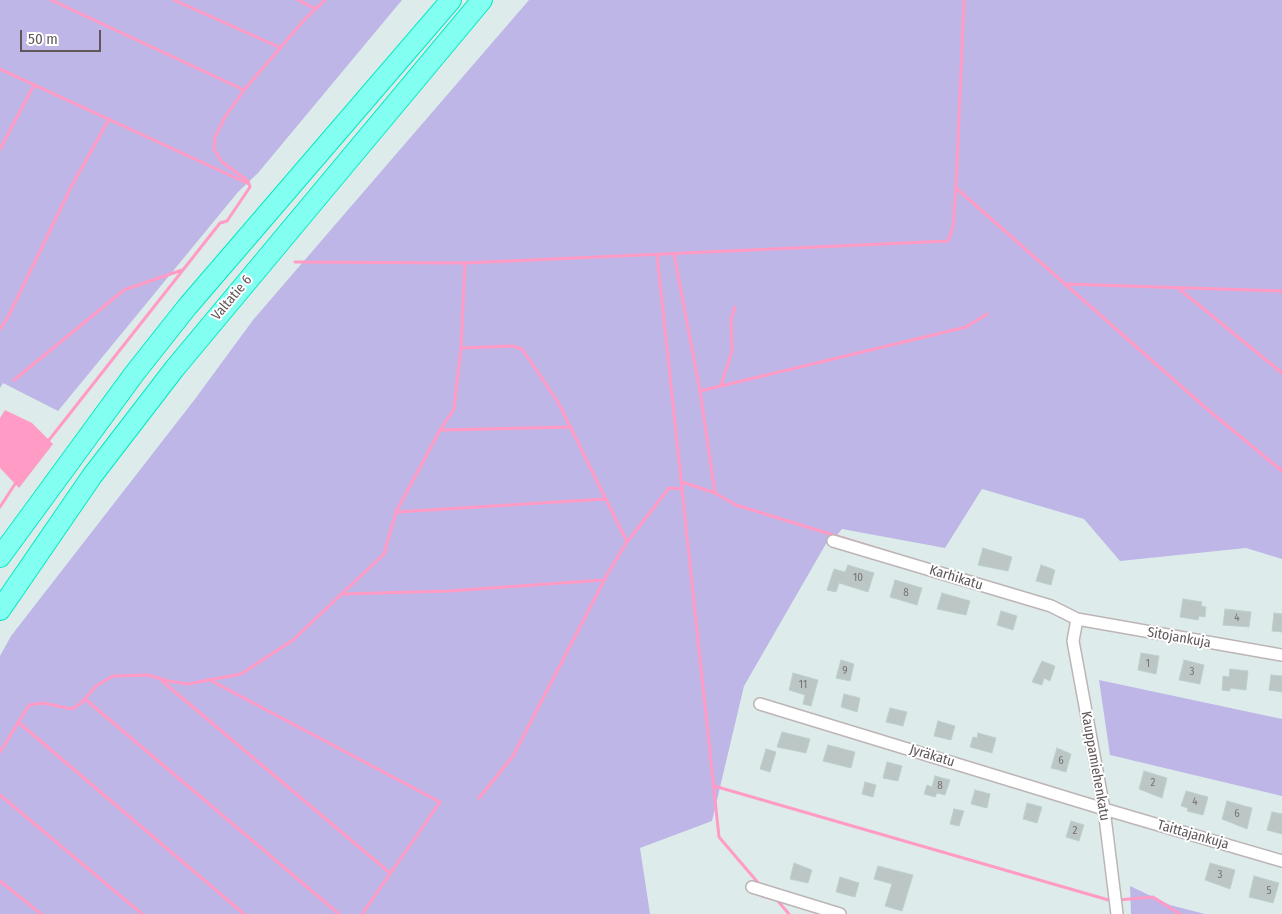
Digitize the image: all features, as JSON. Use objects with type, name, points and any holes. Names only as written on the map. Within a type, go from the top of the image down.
[{"type":"highway","name":"Valtatie 6","points":[[0,557],[134,374],[187,307],[451,0]]},
{"type":"highway","name":"Valtatie 6","points":[[0,610],[92,476],[175,368],[482,0]]},
{"type":"street","name":"Karhikatu","points":[[833,541],[1051,606],[1077,619]]},
{"type":"street","name":"Sitojankuja","points":[[1077,619],[1282,655]]},
{"type":"street","name":"Kauppamiehenkatu","points":[[1077,619],[1073,641],[1104,809],[1117,914]]},
{"type":"street","name":"Jyräkatu","points":[[760,704],[1104,809]]},
{"type":"street","name":"Taittajankuja","points":[[1104,809],[1282,860]]},
{"type":"street","points":[[752,887],[840,914]]},
{"type":"shaded area","points":[[0,0],[402,0],[258,173],[238,192],[58,411],[3,383],[0,388]]},
{"type":"shaded area","points":[[529,0],[1282,0],[1282,559],[1246,548],[1120,561],[1084,519],[982,489],[945,548],[842,529],[833,540],[827,542],[744,686],[712,821],[640,848],[650,914],[0,914],[0,656],[11,636],[195,399],[253,320]]},
{"type":"shaded area","points":[[5,410],[32,423],[53,444],[19,488],[0,468],[0,418]]},
{"type":"shaded area","points":[[1099,680],[1282,719],[1282,796],[1110,755]]},
{"type":"shaded area","points":[[1130,886],[1170,905],[1205,914],[1131,914]]},
{"type":"building","points":[[983,548],[1012,557],[1008,571],[978,565]]},
{"type":"building","points":[[848,565],[874,573],[868,592],[839,583],[836,592],[827,590],[834,569],[845,572]]},
{"type":"building","points":[[1041,565],[1055,570],[1051,585],[1036,581]]},
{"type":"building","points":[[895,580],[922,588],[917,605],[890,597]]},
{"type":"building","points":[[942,593],[970,601],[966,615],[937,609]]},
{"type":"building","points":[[1183,599],[1202,602],[1201,606],[1206,607],[1205,617],[1199,616],[1198,620],[1180,617]]},
{"type":"building","points":[[1225,609],[1251,612],[1249,627],[1223,625]]},
{"type":"building","points":[[1001,611],[1017,616],[1013,630],[997,625]]},
{"type":"building","points":[[1274,613],[1282,614],[1282,632],[1272,631]]},
{"type":"building","points":[[1141,653],[1159,656],[1156,674],[1138,670]]},
{"type":"building","points":[[841,660],[854,664],[850,681],[836,678]]},
{"type":"building","points":[[1184,660],[1204,665],[1200,684],[1179,680]]},
{"type":"building","points":[[1042,661],[1055,666],[1050,681],[1044,678],[1042,685],[1032,682]]},
{"type":"building","points":[[1230,669],[1248,671],[1246,690],[1230,688],[1230,691],[1222,690],[1223,676],[1229,677]]},
{"type":"building","points":[[793,673],[818,680],[811,706],[803,704],[805,695],[789,690]]},
{"type":"building","points":[[1271,675],[1282,676],[1282,692],[1269,690]]},
{"type":"building","points":[[844,694],[860,698],[857,712],[841,707]]},
{"type":"building","points":[[890,708],[907,712],[903,726],[886,722]]},
{"type":"building","points":[[938,721],[955,726],[951,740],[934,736]]},
{"type":"building","points":[[782,732],[810,739],[806,753],[777,747]]},
{"type":"building","points":[[978,733],[996,738],[992,753],[970,747],[973,737],[977,738]]},
{"type":"building","points":[[828,745],[855,752],[851,768],[823,761]]},
{"type":"building","points":[[1057,748],[1071,754],[1066,772],[1051,768]]},
{"type":"building","points":[[766,749],[776,752],[770,772],[760,769]]},
{"type":"building","points":[[887,762],[902,766],[898,781],[883,778]]},
{"type":"building","points":[[1144,771],[1167,778],[1162,798],[1139,789]]},
{"type":"building","points":[[935,776],[950,780],[945,795],[937,793],[935,797],[924,794],[927,785],[932,787]]},
{"type":"building","points":[[865,782],[876,785],[873,797],[862,794]]},
{"type":"building","points":[[975,790],[990,794],[987,808],[971,804]]},
{"type":"building","points":[[1186,791],[1208,797],[1203,815],[1187,811],[1188,808],[1181,806]]},
{"type":"building","points":[[1227,801],[1252,808],[1247,829],[1222,819]]},
{"type":"building","points":[[1027,803],[1042,807],[1037,823],[1023,819]]},
{"type":"building","points":[[954,809],[964,811],[959,826],[950,824]]},
{"type":"building","points":[[1272,812],[1282,814],[1282,834],[1267,830]]},
{"type":"building","points":[[1071,821],[1084,825],[1079,841],[1066,837]]},
{"type":"building","points":[[794,863],[812,870],[808,883],[790,879]]},
{"type":"building","points":[[1210,863],[1235,870],[1230,889],[1205,880]]},
{"type":"building","points":[[878,866],[913,875],[902,911],[885,906],[892,884],[874,879]]},
{"type":"building","points":[[1254,876],[1279,883],[1273,903],[1249,897]]},
{"type":"building","points":[[840,877],[859,883],[855,897],[836,892]]},
{"type":"waterway","points":[[51,0],[244,90]]},
{"type":"waterway","points":[[174,0],[281,48]]},
{"type":"waterway","points":[[298,0],[316,9]]},
{"type":"waterway","points":[[249,184],[248,181],[222,162],[214,149],[215,137],[225,117],[244,90],[305,19],[325,0]]},
{"type":"waterway","points":[[295,262],[465,263],[948,241],[953,227],[956,188],[964,0]]},
{"type":"waterway","points":[[0,69],[249,184]]},
{"type":"waterway","points":[[0,149],[34,85]]},
{"type":"waterway","points":[[0,329],[8,317],[71,187],[109,119]]},
{"type":"waterway","points":[[49,440],[220,223],[227,221],[250,187],[249,184]]},
{"type":"waterway","points":[[956,188],[1207,409],[1282,471]]},
{"type":"waterway","points":[[657,254],[719,837],[760,885]]},
{"type":"waterway","points":[[674,254],[700,391],[715,493]]},
{"type":"waterway","points":[[0,752],[29,705],[43,703],[72,709],[81,703],[96,686],[113,676],[148,675],[188,684],[241,674],[293,640],[384,554],[396,512],[440,430],[454,409],[461,348],[465,263]]},
{"type":"waterway","points":[[14,380],[124,290],[182,270]]},
{"type":"waterway","points":[[1066,284],[1282,291]]},
{"type":"waterway","points":[[1178,288],[1282,373]]},
{"type":"waterway","points":[[721,385],[732,351],[731,319],[735,307]]},
{"type":"waterway","points":[[700,391],[966,327],[987,314]]},
{"type":"waterway","points":[[461,348],[512,346],[522,349],[558,402],[627,542]]},
{"type":"waterway","points":[[441,430],[571,427]]},
{"type":"waterway","points":[[682,482],[715,493],[736,505],[895,554]]},
{"type":"waterway","points":[[0,507],[15,484]]},
{"type":"waterway","points":[[479,798],[513,756],[609,571],[627,542],[669,488],[682,489]]},
{"type":"waterway","points":[[397,512],[605,499]]},
{"type":"waterway","points":[[342,594],[449,591],[604,580]]},
{"type":"waterway","points":[[208,679],[440,802],[362,914]]},
{"type":"waterway","points":[[162,681],[390,873]]},
{"type":"waterway","points":[[85,699],[339,914]]},
{"type":"waterway","points":[[18,722],[244,914]]},
{"type":"waterway","points":[[714,786],[1112,901]]},
{"type":"waterway","points":[[0,795],[142,914]]},
{"type":"waterway","points":[[0,881],[41,914]]},
{"type":"waterway","points":[[761,892],[762,896],[777,900],[789,914]]},
{"type":"waterway","points":[[1118,900],[1153,897],[1180,914]]}]
